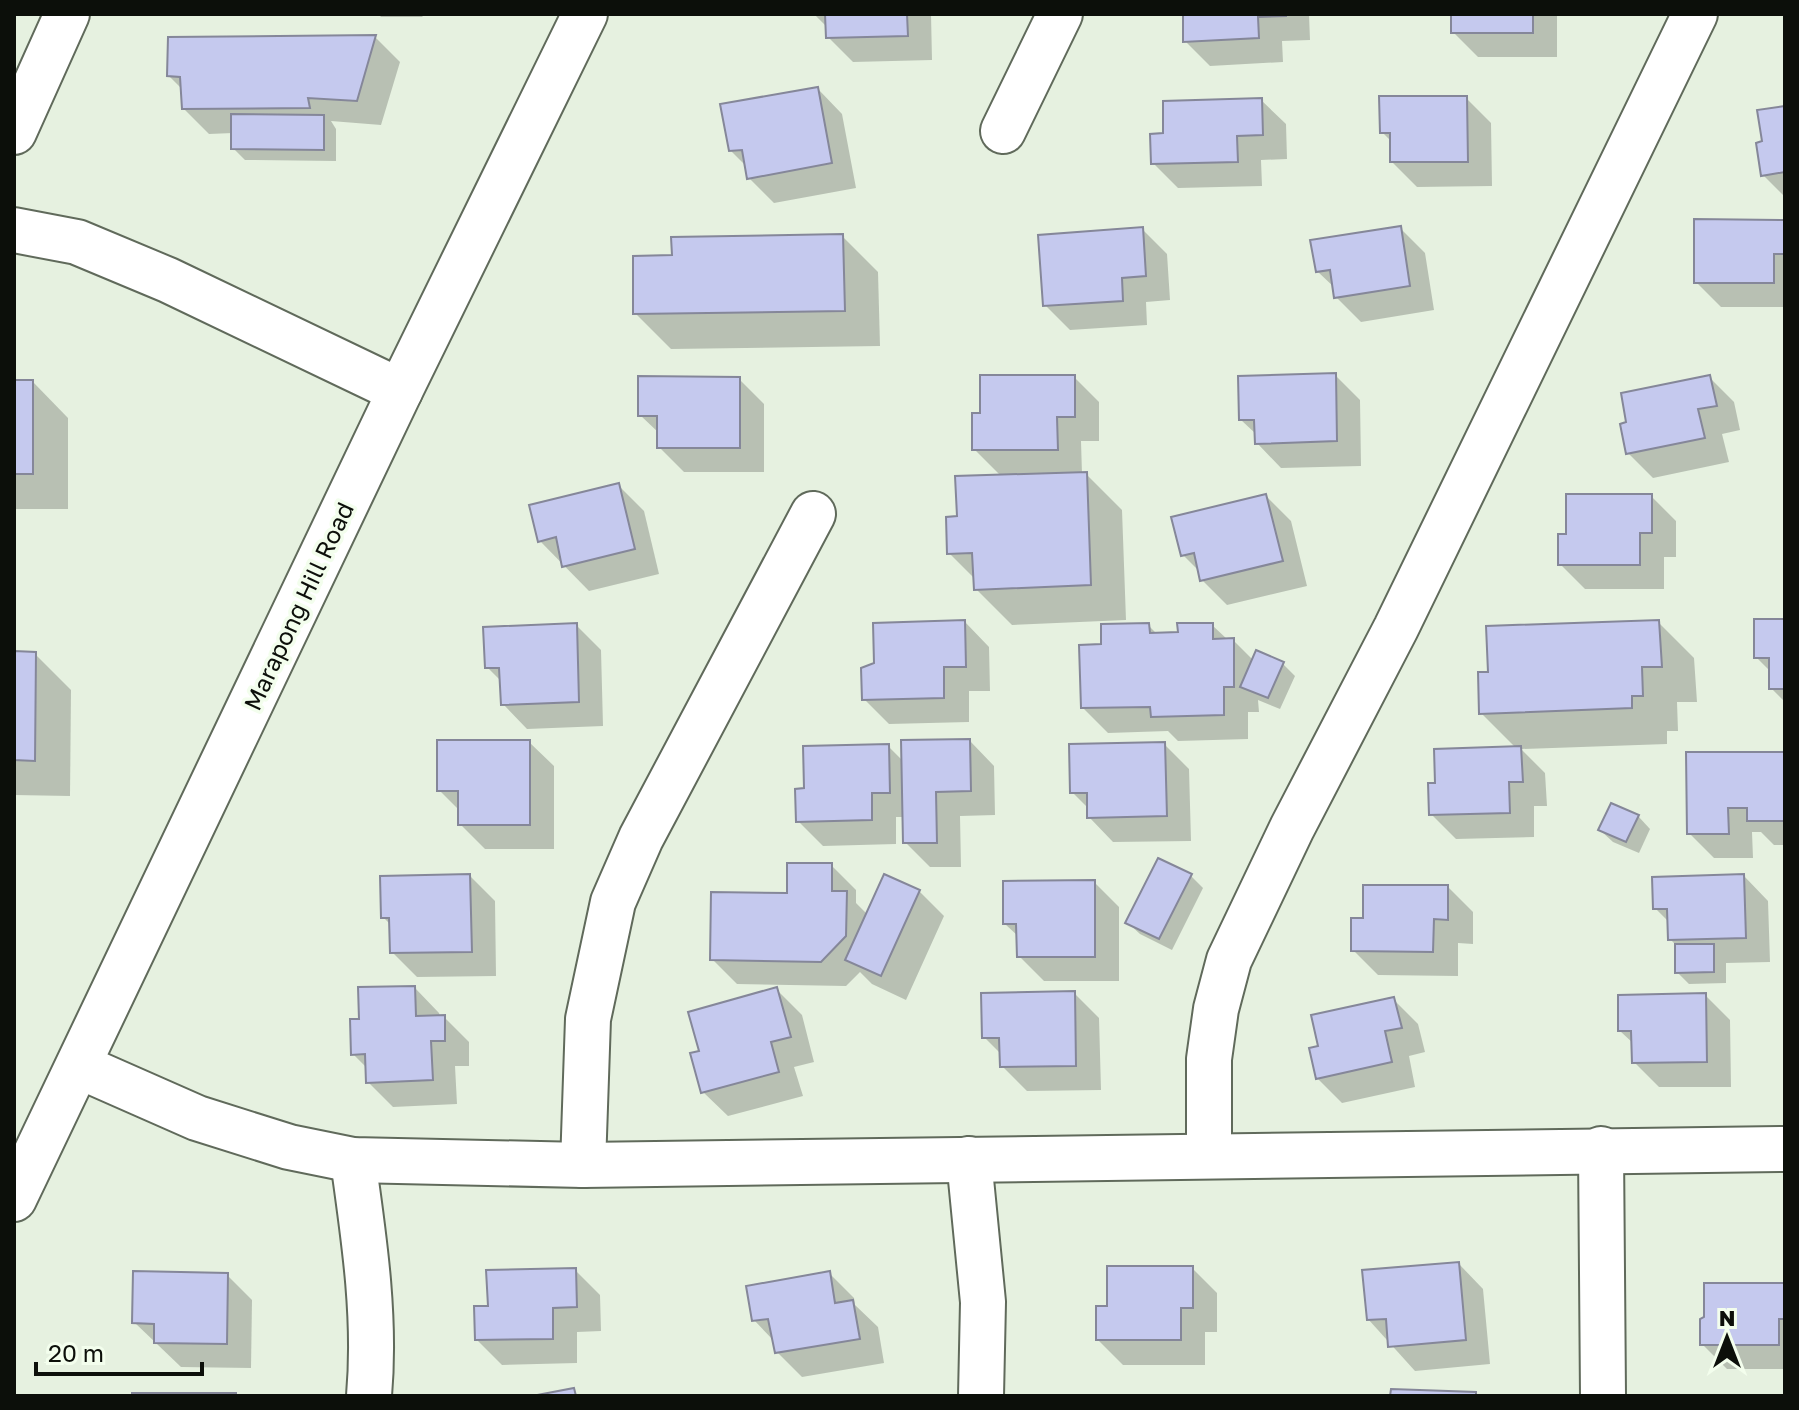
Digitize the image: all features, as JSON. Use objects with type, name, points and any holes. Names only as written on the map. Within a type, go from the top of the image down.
[{"type":"street","points":[[14,132],[67,14]]},
{"type":"street","name":"Marapong Hill Road","points":[[14,1199],[400,391],[585,14]]},
{"type":"street","points":[[1003,131],[1060,14]]},
{"type":"street","points":[[1209,1155],[1209,1059],[1216,1009],[1229,960],[1292,828],[1396,628],[1695,14]]},
{"type":"street","points":[[14,230],[77,242],[168,280],[400,391]]},
{"type":"street","points":[[583,1165],[588,1019],[613,902],[641,838],[813,514]]},
{"type":"street","points":[[79,1066],[197,1118],[289,1147],[353,1160],[583,1165],[1601,1149],[1785,1149]]},
{"type":"street","points":[[1601,1149],[1603,1396]]},
{"type":"street","points":[[969,1159],[983,1302],[981,1396]]},
{"type":"street","points":[[353,1160],[369,1277],[372,1366],[369,1396]]},
{"type":"building","points":[[825,14],[907,14],[908,36],[826,38]]},
{"type":"building","points":[[1183,14],[1286,16],[1258,17],[1259,38],[1183,42]]},
{"type":"building","points":[[1451,14],[1533,14],[1533,33],[1451,33]]},
{"type":"building","points":[[376,35],[357,101],[308,98],[310,108],[182,109],[180,77],[167,76],[168,37]]},
{"type":"building","points":[[818,87],[832,163],[747,179],[742,150],[729,151],[720,104]]},
{"type":"building","points":[[1379,96],[1467,96],[1468,162],[1390,162],[1390,133],[1380,133]]},
{"type":"building","points":[[1262,98],[1263,135],[1237,136],[1238,162],[1151,164],[1150,134],[1163,133],[1163,101]]},
{"type":"building","points":[[1785,106],[1785,172],[1761,176],[1756,143],[1762,141],[1757,110]]},
{"type":"building","points":[[231,114],[324,115],[324,150],[231,149]]},
{"type":"building","points":[[1694,219],[1785,220],[1785,254],[1774,254],[1774,283],[1694,283]]},
{"type":"building","points":[[1401,226],[1410,286],[1334,298],[1330,270],[1316,272],[1310,240]]},
{"type":"building","points":[[1143,227],[1146,276],[1122,278],[1123,301],[1043,306],[1038,235]]},
{"type":"building","points":[[843,234],[845,311],[633,314],[633,256],[672,255],[671,237]]},
{"type":"building","points":[[1336,373],[1337,441],[1255,444],[1254,420],[1239,420],[1238,376]]},
{"type":"building","points":[[980,375],[1075,375],[1075,417],[1057,417],[1058,450],[972,450],[972,413],[980,413]]},
{"type":"building","points":[[1710,375],[1717,406],[1698,409],[1705,438],[1626,454],[1620,424],[1626,422],[1621,393]]},
{"type":"building","points":[[638,376],[740,377],[740,448],[657,448],[657,416],[638,416]]},
{"type":"building","points":[[14,380],[33,380],[33,474],[14,474]]},
{"type":"building","points":[[1087,472],[1091,585],[974,590],[972,553],[947,554],[946,517],[957,516],[955,476]]},
{"type":"building","points":[[619,483],[635,549],[562,567],[556,537],[538,542],[529,505]]},
{"type":"building","points":[[1266,494],[1283,561],[1200,581],[1194,553],[1181,556],[1171,517]]},
{"type":"building","points":[[1566,494],[1652,494],[1652,533],[1640,533],[1640,565],[1558,565],[1558,534],[1566,534]]},
{"type":"building","points":[[1754,619],[1785,619],[1785,689],[1769,689],[1769,658],[1754,658]]},
{"type":"building","points":[[965,620],[966,667],[944,667],[944,698],[862,700],[861,668],[874,663],[873,623]]},
{"type":"building","points":[[1659,620],[1662,667],[1642,667],[1643,696],[1632,696],[1632,708],[1479,714],[1478,672],[1488,672],[1486,626]]},
{"type":"building","points":[[577,623],[579,702],[501,705],[499,668],[485,668],[483,627]]},
{"type":"building","points":[[1149,623],[1150,633],[1178,632],[1177,623],[1213,623],[1213,639],[1234,638],[1234,687],[1224,687],[1224,715],[1151,717],[1150,707],[1081,708],[1079,645],[1101,644],[1101,624]]},
{"type":"building","points":[[1256,650],[1284,662],[1268,698],[1240,687]]},
{"type":"building","points":[[14,651],[36,652],[35,761],[14,760]]},
{"type":"building","points":[[970,739],[971,791],[936,792],[937,843],[903,843],[901,740]]},
{"type":"building","points":[[437,740],[530,740],[530,825],[458,825],[458,791],[437,791]]},
{"type":"building","points":[[1165,742],[1167,816],[1087,818],[1087,793],[1070,793],[1069,744]]},
{"type":"building","points":[[889,744],[890,793],[872,793],[872,820],[796,822],[795,789],[804,788],[803,746]]},
{"type":"building","points":[[1521,746],[1523,782],[1509,782],[1510,813],[1429,815],[1428,783],[1435,783],[1434,749]]},
{"type":"building","points":[[1686,752],[1785,752],[1785,821],[1747,821],[1747,808],[1728,808],[1729,834],[1687,834]]},
{"type":"building","points":[[1611,803],[1639,815],[1626,842],[1598,830]]},
{"type":"building","points":[[1158,858],[1192,874],[1159,939],[1125,923]]},
{"type":"building","points":[[787,863],[832,863],[832,891],[847,891],[846,936],[821,962],[710,960],[711,892],[787,893]]},
{"type":"building","points":[[470,874],[472,952],[390,953],[389,918],[381,918],[380,876]]},
{"type":"building","points":[[884,874],[920,890],[881,976],[845,960]]},
{"type":"building","points":[[1744,874],[1746,938],[1668,940],[1667,909],[1653,909],[1652,877]]},
{"type":"building","points":[[1095,880],[1095,957],[1017,957],[1016,924],[1003,924],[1003,881]]},
{"type":"building","points":[[1363,885],[1448,885],[1448,920],[1434,919],[1433,952],[1351,951],[1351,918],[1363,918]]},
{"type":"building","points":[[1675,944],[1714,944],[1714,972],[1675,973]]},
{"type":"building","points":[[415,986],[416,1016],[445,1015],[445,1041],[431,1041],[433,1080],[366,1083],[365,1054],[351,1055],[350,1019],[359,1019],[358,987]]},
{"type":"building","points":[[777,987],[791,1037],[771,1042],[779,1072],[701,1093],[690,1053],[699,1051],[688,1012]]},
{"type":"building","points":[[1075,991],[1076,1066],[1000,1067],[999,1038],[982,1038],[981,993]]},
{"type":"building","points":[[1706,993],[1707,1062],[1632,1063],[1631,1031],[1618,1031],[1618,995]]},
{"type":"building","points":[[1394,997],[1402,1028],[1385,1031],[1392,1062],[1316,1079],[1309,1048],[1318,1046],[1311,1015]]},
{"type":"building","points":[[1459,1262],[1466,1340],[1388,1347],[1386,1319],[1367,1320],[1362,1270]]},
{"type":"building","points":[[1107,1266],[1193,1266],[1193,1308],[1181,1308],[1181,1340],[1096,1340],[1096,1306],[1107,1306]]},
{"type":"building","points":[[576,1268],[577,1307],[553,1308],[553,1339],[475,1340],[474,1306],[488,1306],[486,1270]]},
{"type":"building","points":[[133,1271],[228,1273],[227,1344],[154,1343],[154,1324],[132,1323]]},
{"type":"building","points":[[830,1271],[835,1303],[853,1300],[860,1339],[775,1353],[768,1319],[752,1321],[746,1286]]},
{"type":"building","points":[[1704,1283],[1785,1283],[1785,1319],[1779,1319],[1779,1345],[1700,1345]]},
{"type":"building","points":[[574,1388],[576,1396],[532,1396]]},
{"type":"building","points":[[1391,1389],[1476,1392],[1476,1396],[1390,1396]]},
{"type":"building","points":[[132,1393],[236,1393],[236,1396],[132,1396]]}]
